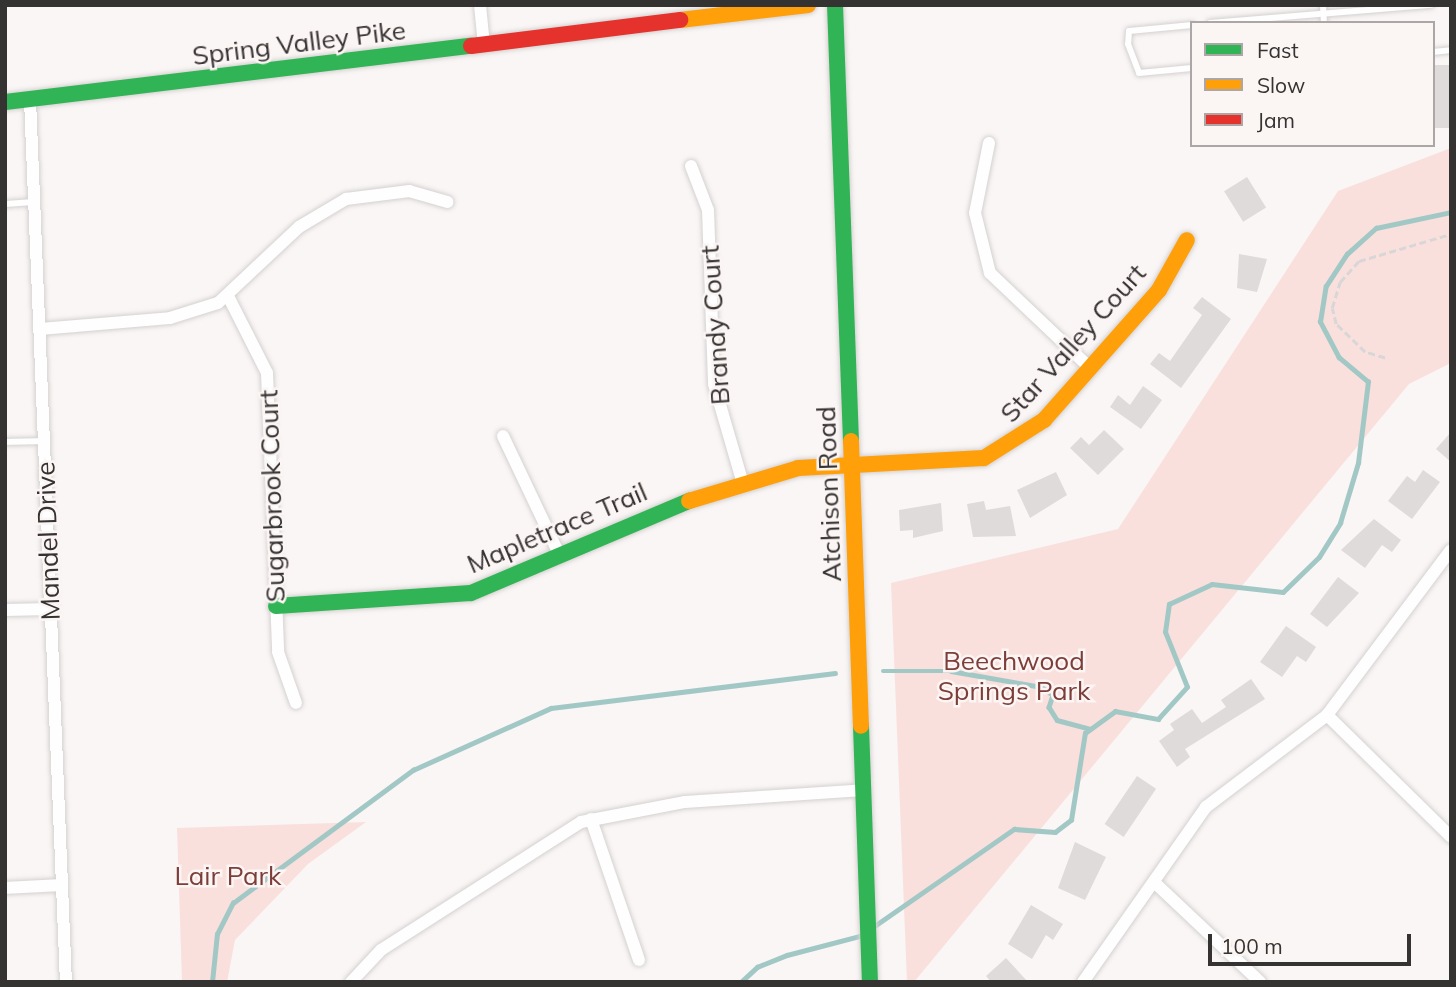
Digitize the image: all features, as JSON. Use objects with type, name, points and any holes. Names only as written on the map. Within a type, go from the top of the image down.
[{"type":"street","points":[[480,5],[484,45]]},
{"type":"street","name":"Spring Valley Pike","points":[[5,102],[808,5]]},
{"type":"street","name":"Atchison Road","points":[[835,5],[870,982]]},
{"type":"street","name":"Mandel Drive","points":[[30,99],[66,982]]},
{"type":"street","points":[[989,143],[975,214],[990,272],[1008,296],[1090,368]]},
{"type":"street","name":"Brandy Court","points":[[691,166],[708,210],[714,384],[743,484]]},
{"type":"street","points":[[40,329],[170,318],[228,296],[299,227],[334,204],[409,191],[447,202]]},
{"type":"street","name":"Star Valley Court","points":[[853,464],[984,458],[1044,419],[1159,290],[1187,240]]},
{"type":"street","name":"Sugarbrook Court","points":[[228,296],[267,373],[281,669],[296,703]]},
{"type":"street","points":[[503,436],[559,554]]},
{"type":"street","name":"Mapletrace Trail","points":[[276,606],[448,598],[743,484],[797,468],[853,464]]},
{"type":"street","points":[[1083,982],[1218,794],[1327,715],[1451,551]]},
{"type":"street","points":[[5,610],[51,609]]},
{"type":"street","points":[[1327,715],[1451,836]]},
{"type":"street","points":[[351,982],[416,927],[532,848],[591,819],[721,798],[864,790]]},
{"type":"street","points":[[591,819],[639,960]]},
{"type":"street","points":[[1154,882],[1260,982]]},
{"type":"street","points":[[5,888],[61,885]]},
{"type":"lane","points":[[1225,21],[1323,8],[1431,5]]},
{"type":"lane","points":[[1190,24],[1129,31],[1128,44],[1139,73],[1190,68]]},
{"type":"lane","points":[[5,204],[36,202]]},
{"type":"lane","points":[[5,442],[45,441]]},
{"type":"path","points":[[1385,358],[1365,352],[1336,324],[1332,308],[1340,282],[1359,261],[1451,234]]},
{"type":"green space","name":"Beechwood Springs Park","points":[[1451,148],[1451,363],[1409,384],[914,982],[907,982],[891,583],[1118,529],[1338,191]]},
{"type":"green space","name":"Lair Park","points":[[366,822],[308,864],[235,940],[227,982],[182,982],[177,828]]},
{"type":"building","points":[[1435,65],[1451,65],[1451,128],[1435,128]]},
{"type":"building","points":[[1247,177],[1266,208],[1243,222],[1224,191]]},
{"type":"building","points":[[1239,254],[1267,259],[1257,292],[1237,288]]},
{"type":"building","points":[[1202,297],[1231,319],[1181,388],[1150,364],[1159,353],[1170,361],[1202,315],[1193,308]]},
{"type":"building","points":[[1143,386],[1162,400],[1141,429],[1110,407],[1118,395],[1130,405]]},
{"type":"building","points":[[1104,430],[1124,449],[1098,475],[1070,448],[1081,437],[1089,445]]},
{"type":"building","points":[[1451,432],[1451,462],[1436,449]]},
{"type":"building","points":[[1423,470],[1440,482],[1412,519],[1388,501],[1407,476],[1415,482]]},
{"type":"building","points":[[1056,472],[1067,495],[1030,518],[1017,490]]},
{"type":"building","points":[[984,501],[986,510],[1010,506],[1016,536],[973,537],[967,504]]},
{"type":"building","points":[[941,503],[943,531],[913,538],[913,530],[900,531],[899,510]]},
{"type":"building","points":[[1374,519],[1401,540],[1392,552],[1382,545],[1365,568],[1341,550]]},
{"type":"building","points":[[1338,577],[1359,593],[1327,627],[1310,614]]},
{"type":"building","points":[[1286,626],[1316,647],[1306,662],[1297,656],[1282,677],[1260,662]]},
{"type":"building","points":[[1251,679],[1265,699],[1185,749],[1190,757],[1177,767],[1159,741],[1174,730],[1170,724],[1192,709],[1202,723],[1226,707],[1221,700]]},
{"type":"building","points":[[1137,776],[1156,789],[1124,837],[1105,824]]},
{"type":"building","points":[[1075,842],[1106,857],[1085,900],[1058,888]]},
{"type":"building","points":[[1031,905],[1063,924],[1053,940],[1046,935],[1032,959],[1008,944]]},
{"type":"building","points":[[1006,958],[1028,982],[991,982],[986,976]]},
{"type":"waterway","points":[[873,927],[1014,829],[1055,832],[1071,820],[1085,733],[1115,711],[1158,719],[1187,687],[1165,632],[1169,604],[1212,584],[1283,592],[1319,557],[1340,523],[1358,463],[1368,382],[1339,358],[1320,322],[1326,286],[1347,254],[1376,228],[1451,212]]},
{"type":"waterway","points":[[883,671],[951,671],[1042,687],[1053,695],[1049,707],[1057,720],[1090,729]]},
{"type":"waterway","points":[[212,982],[217,934],[233,903],[413,770],[551,708],[835,673]]},
{"type":"waterway","points":[[741,982],[757,967],[787,955],[864,935]]},
{"type":"traffic: fast","points":[[835,5],[851,441]]},
{"type":"traffic: fast","points":[[5,102],[471,46]]},
{"type":"traffic: fast","points":[[276,606],[471,593],[689,501]]},
{"type":"traffic: fast","points":[[861,726],[870,982]]},
{"type":"traffic: slow","points":[[680,20],[808,5]]},
{"type":"traffic: slow","points":[[689,501],[798,468],[984,458],[1044,420],[1159,290],[1187,240]]},
{"type":"traffic: slow","points":[[851,441],[861,726]]},
{"type":"traffic: jam","points":[[471,46],[680,20]]}]
